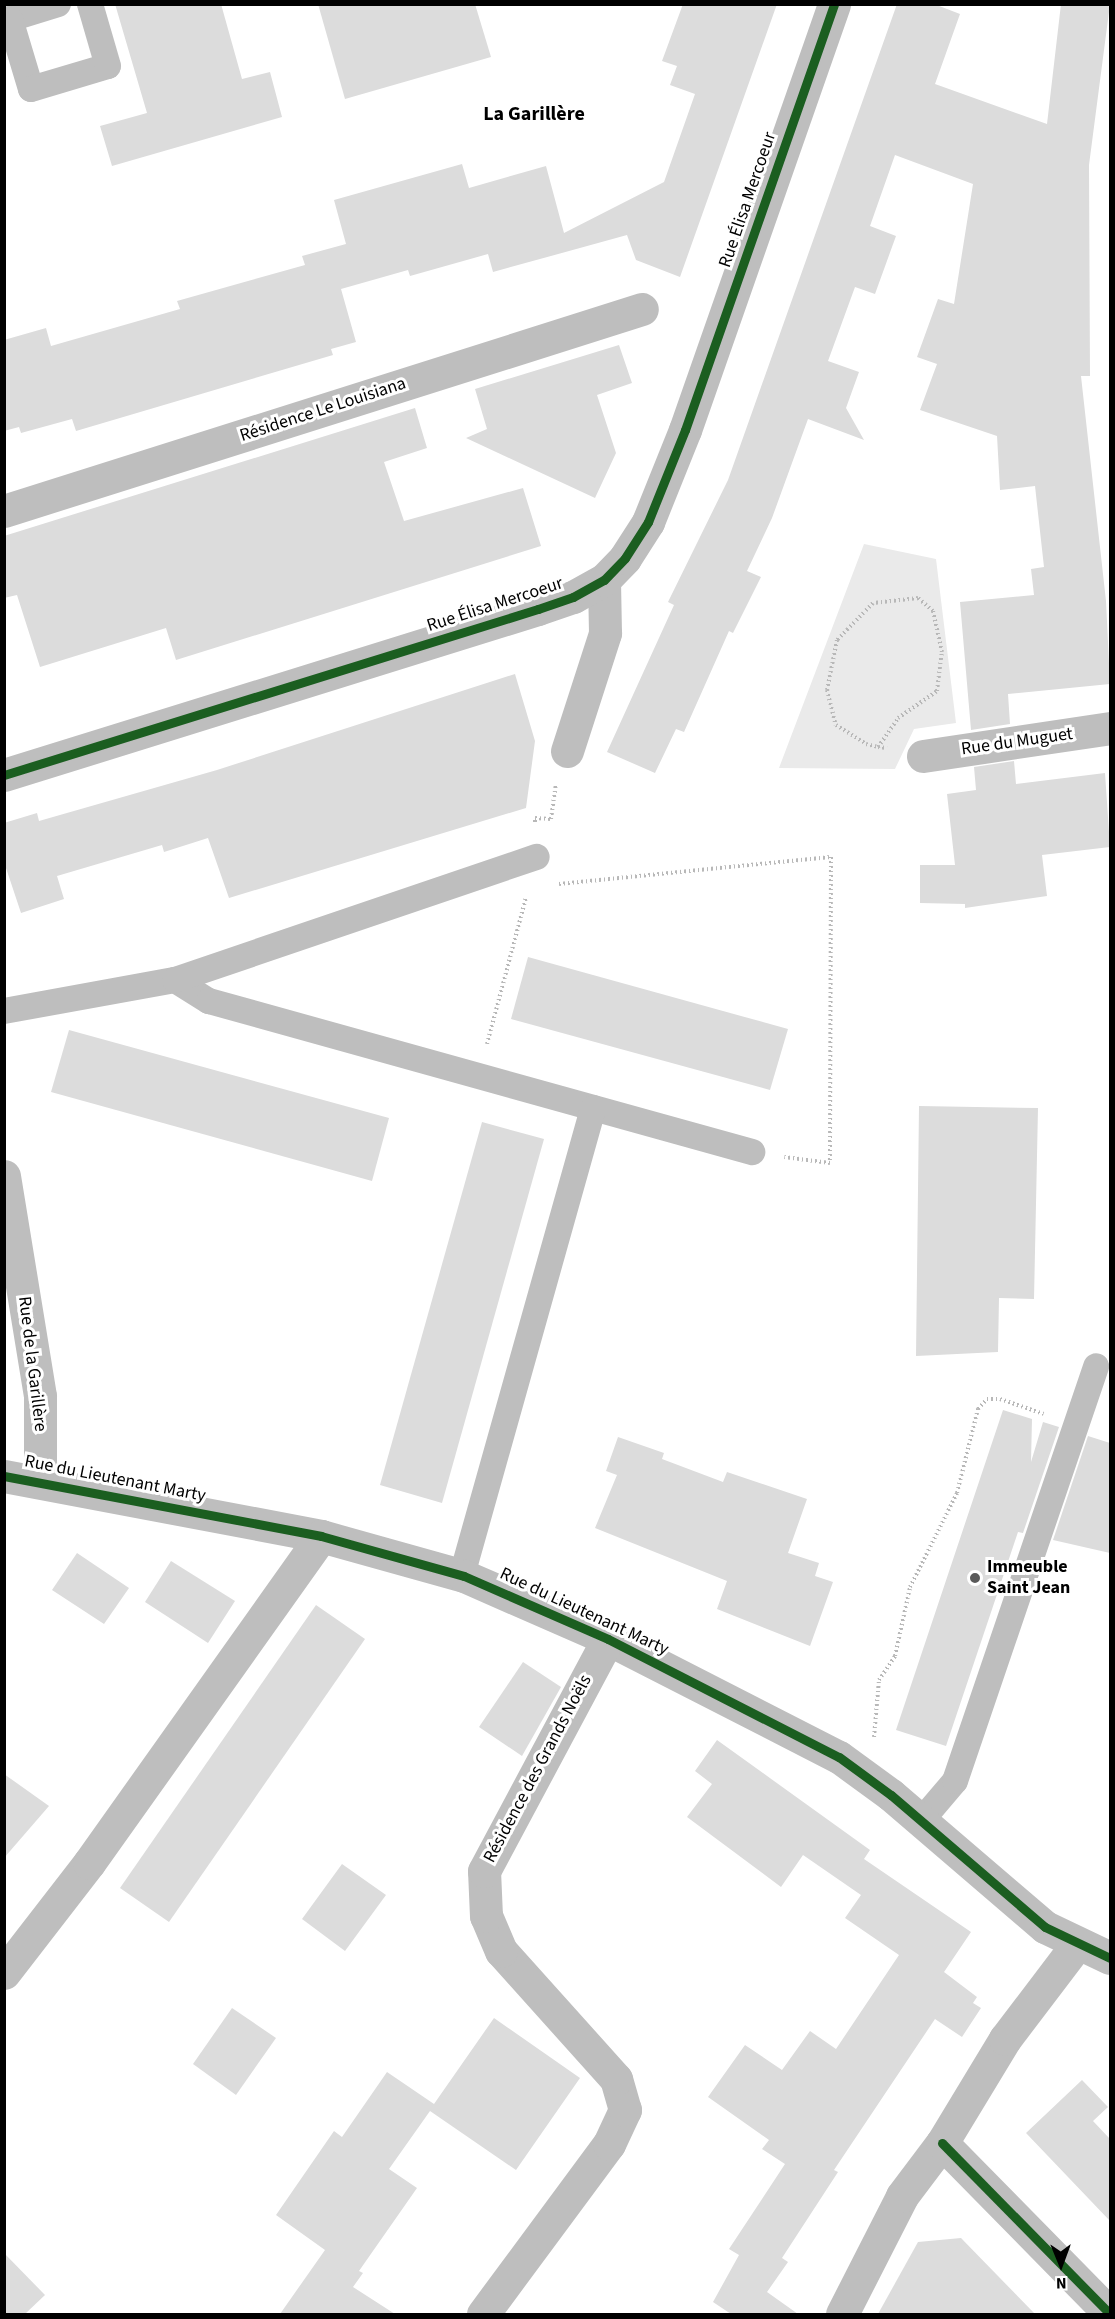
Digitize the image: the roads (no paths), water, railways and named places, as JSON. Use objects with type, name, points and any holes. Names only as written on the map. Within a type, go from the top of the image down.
[{"type":"street","name":"Rue Élisa Mercoeur","points":[[4,775],[547,606],[603,579],[626,558],[648,522],[685,430],[834,4]]},
{"type":"street","name":"Résidence Le Louisiana","points":[[4,511],[642,309]]},
{"type":"street","points":[[567,751],[605,633],[603,579]]},
{"type":"street","name":"Rue du Muguet","points":[[923,756],[1110,728]]},
{"type":"street","name":"Rue de la Garillère","points":[[4,1176],[40,1396],[40,1481]]},
{"type":"street","name":"Rue du Lieutenant Marty","points":[[4,1476],[321,1536],[462,1575],[608,1639],[856,1769],[1045,1927],[1110,1958]]},
{"type":"street","points":[[4,1973],[89,1863],[321,1536]]},
{"type":"street","name":"Résidence des Grands Noëls","points":[[483,2314],[609,2144],[625,2110],[616,2079],[501,1952],[486,1916],[484,1871],[608,1639]]},
{"type":"street","points":[[842,2314],[902,2196],[942,2144],[1005,2039],[1077,1944]]},
{"type":"street","points":[[942,2144],[1110,2314]]},
{"type":"lane","points":[[58,4],[10,19],[13,60],[32,89],[108,66],[90,4]]},
{"type":"lane","points":[[4,1011],[175,980],[537,857]]},
{"type":"lane","points":[[175,980],[209,1001],[752,1152]]},
{"type":"lane","points":[[462,1575],[593,1108]]},
{"type":"lane","points":[[921,1821],[955,1781],[1096,1366]]},
{"type":"place","name":"Immeuble Saint Jean","points":[[975,1578]]},
{"type":"district","name":"La Garillère","points":[[534,114]]}]
